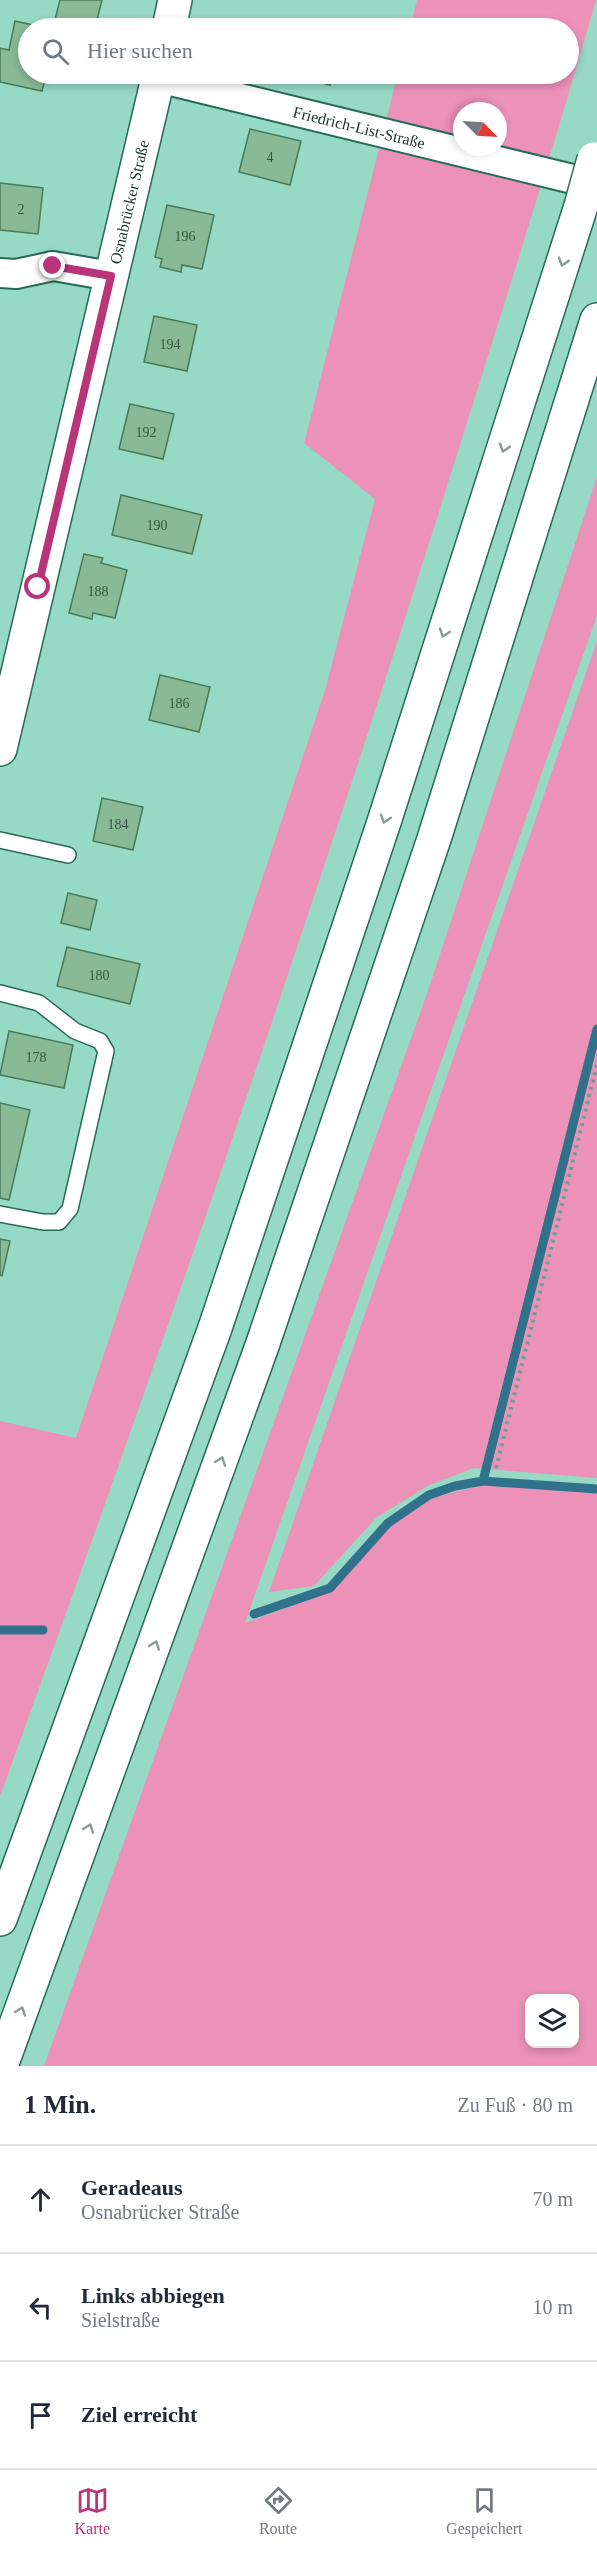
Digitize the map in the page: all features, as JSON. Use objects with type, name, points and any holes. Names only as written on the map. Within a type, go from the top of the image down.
[{"type":"main road","points":[[171,18],[175,0]]},
{"type":"main road","name":"Osnabrücker Straße","points":[[0,749],[156,84]]},
{"type":"main road","points":[[0,1919],[215,1328],[384,822],[592,175]]},
{"type":"main road","points":[[1,2066],[91,1824],[262,1346],[434,839],[597,320]]},
{"type":"street","name":"Friedrich-List-Straße","points":[[193,84],[592,175]]},
{"type":"street","points":[[0,273],[16,274],[53,266],[111,276]]},
{"type":"lane","points":[[0,840],[68,855]]},
{"type":"lane","points":[[0,993],[39,1002],[75,1030],[100,1041],[106,1051],[70,1209],[59,1222],[43,1222],[0,1214]]},
{"type":"path","points":[[496,1468],[597,1065]]},
{"type":"shaded area","points":[[417,0],[596,0],[579,58],[579,18],[412,18]]},
{"type":"shaded area","points":[[395,84],[571,84],[437,518],[280,999],[170,1319],[0,1796],[0,1421],[76,1438],[326,687],[375,499],[304,443]]},
{"type":"shaded area","points":[[597,477],[597,615],[245,1623],[332,1591],[392,1525],[431,1498],[483,1485],[597,1493],[597,2066],[44,2066],[429,988]]},
{"type":"shaded area","points":[[597,641],[597,1478],[474,1468],[429,1485],[377,1517],[314,1586],[269,1592]]},
{"type":"building","points":[[60,0],[102,0],[98,18],[55,18]]},
{"type":"building","points":[[15,21],[18,22],[18,84],[44,84],[42,91],[0,82],[0,48],[9,50]]},
{"type":"building","points":[[250,129],[301,141],[290,185],[239,172]]},
{"type":"building","points":[[0,183],[43,188],[38,234],[0,230]]},
{"type":"building","points":[[167,205],[214,215],[202,269],[182,265],[181,272],[160,267],[162,259],[155,257]]},
{"type":"building","points":[[154,316],[197,325],[187,371],[144,362]]},
{"type":"building","points":[[130,404],[174,414],[163,459],[119,449]]},
{"type":"building","points":[[121,495],[202,515],[192,554],[112,535]]},
{"type":"building","points":[[84,554],[103,558],[101,563],[127,570],[115,618],[93,613],[92,619],[69,613]]},
{"type":"building","points":[[160,675],[210,687],[199,732],[149,720]]},
{"type":"building","points":[[102,798],[143,807],[133,850],[93,841]]},
{"type":"building","points":[[68,893],[97,900],[90,930],[61,923]]},
{"type":"building","points":[[67,947],[140,964],[130,1004],[57,986]]},
{"type":"building","points":[[9,1031],[73,1045],[64,1088],[0,1075]]},
{"type":"building","points":[[0,1103],[30,1110],[9,1200],[0,1198]]},
{"type":"building","points":[[0,1239],[10,1241],[2,1276],[0,1275]]},
{"type":"waterway","points":[[483,1481],[597,1029]]},
{"type":"waterway","points":[[254,1614],[330,1588],[388,1523],[429,1495],[455,1486],[483,1481],[597,1489]]},
{"type":"waterway","points":[[0,1630],[43,1630]]},
{"type":"route","points":[[38,587],[111,276],[53,266]]}]
